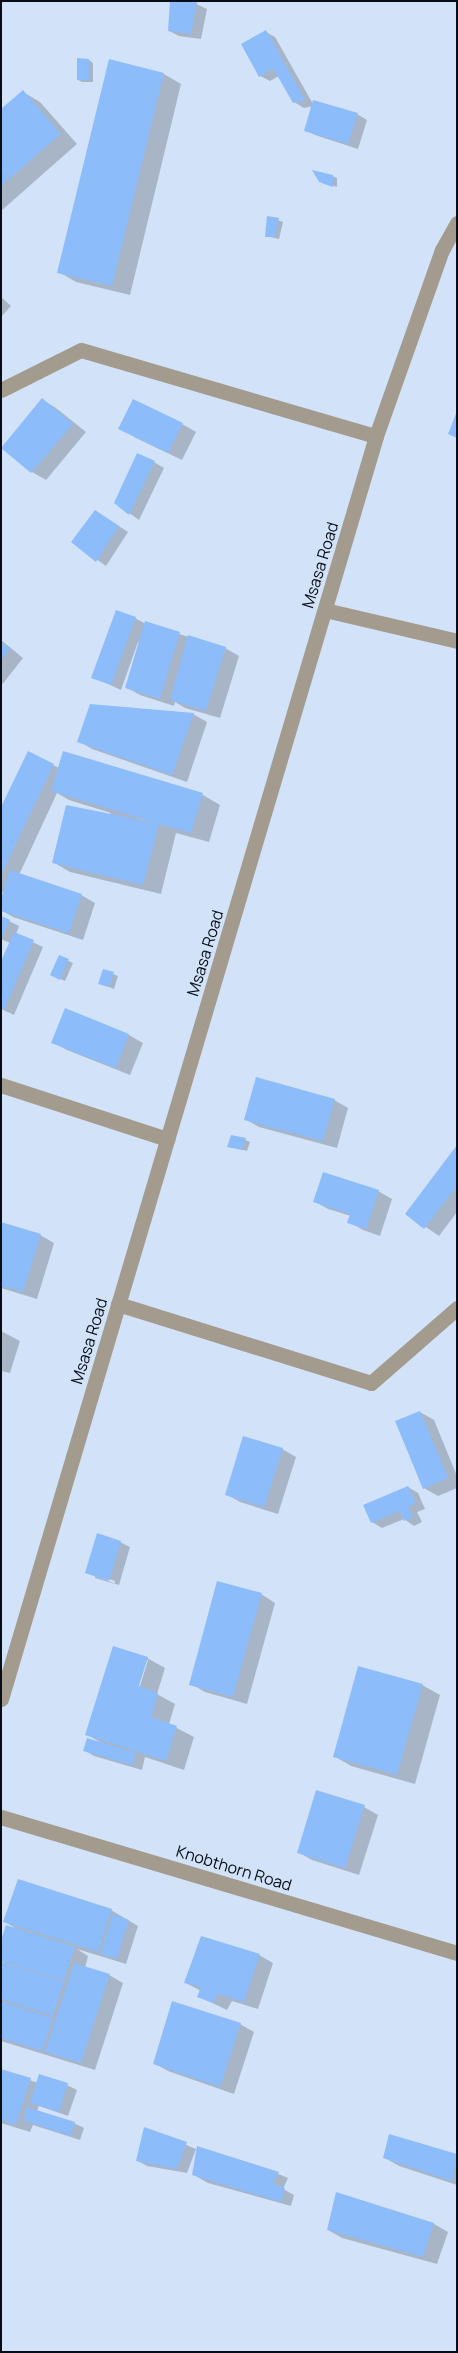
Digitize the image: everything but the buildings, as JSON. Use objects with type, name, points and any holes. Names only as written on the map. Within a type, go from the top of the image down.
[{"type":"street","name":"Msasa Road","points":[[1,1699],[7,1659],[168,1140],[376,436],[442,250],[457,223]]},
{"type":"street","points":[[1,390],[80,350],[376,436]]},
{"type":"street","points":[[325,610],[457,641]]},
{"type":"street","points":[[1,1085],[168,1140]]},
{"type":"street","points":[[118,1304],[371,1383],[457,1308]]},
{"type":"street","name":"Knobthorn Road","points":[[1,1817],[457,1953]]}]
